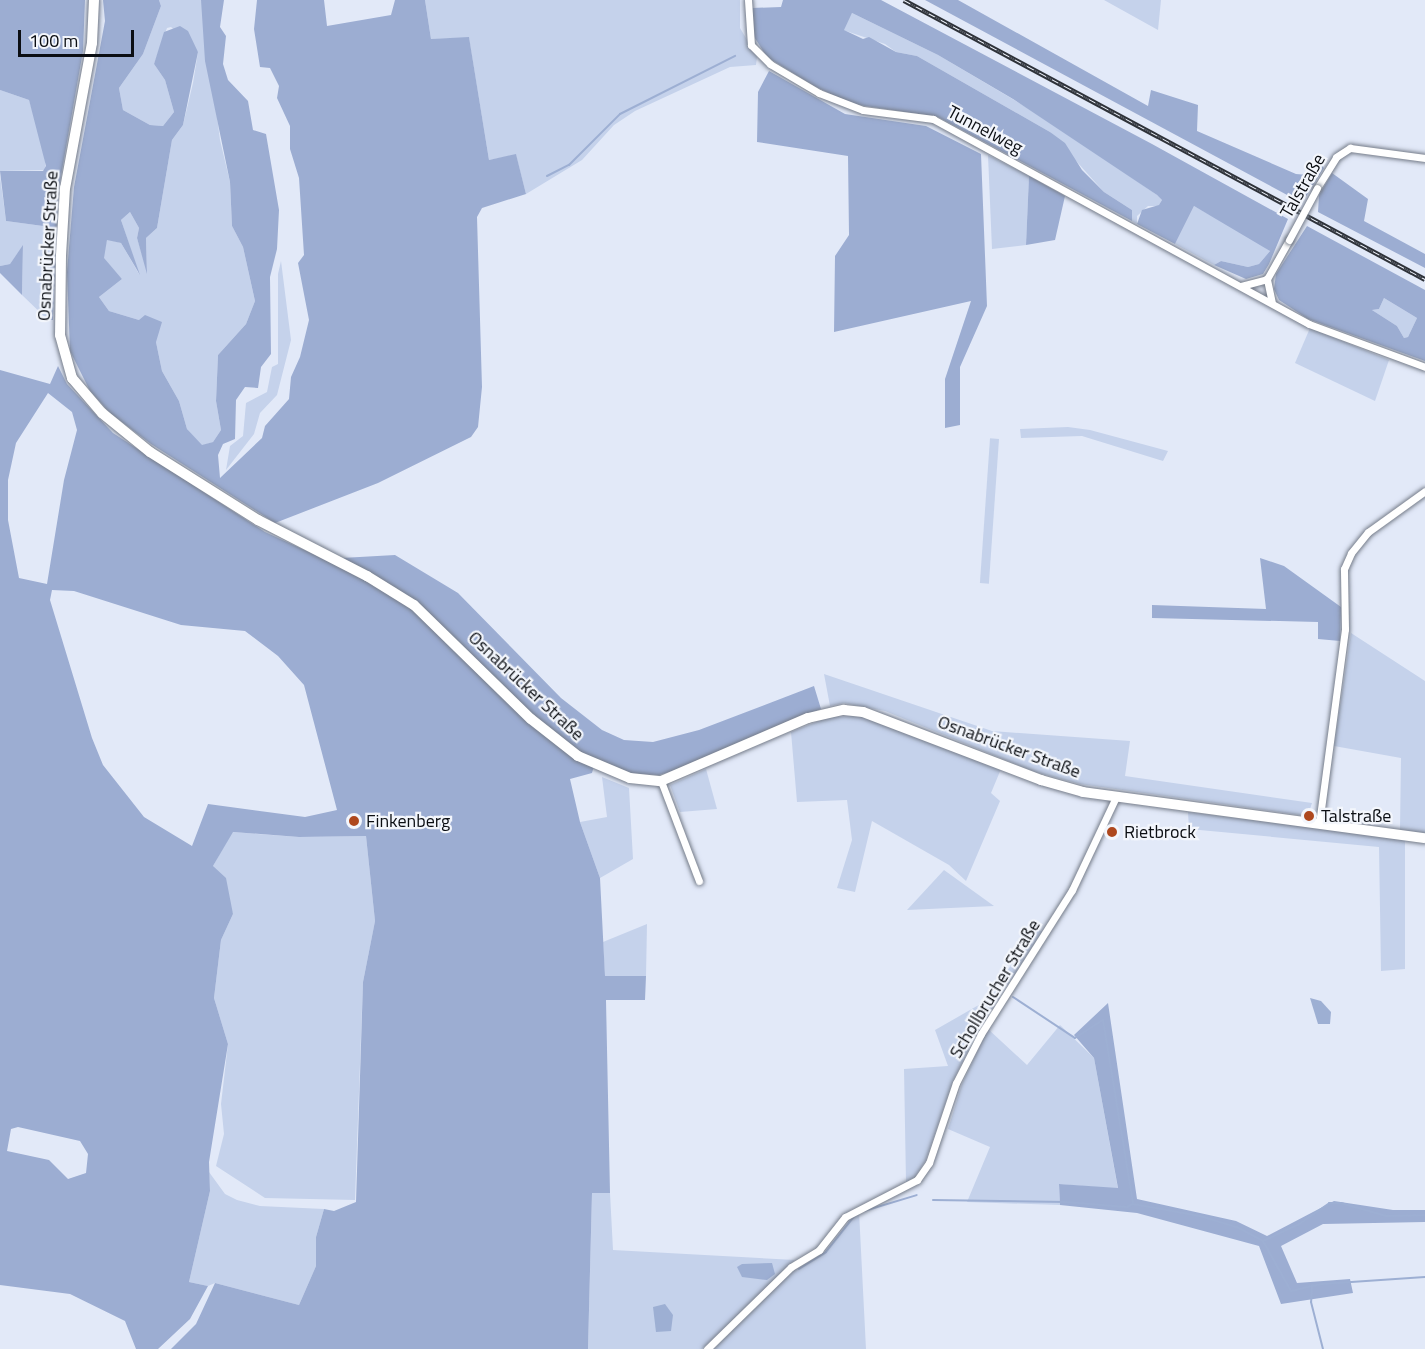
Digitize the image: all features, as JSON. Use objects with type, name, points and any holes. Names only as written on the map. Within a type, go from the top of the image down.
[{"type":"main road","name":"Osnabrücker Straße","points":[[94,0],[92,43],[65,188],[61,256],[60,335],[72,378],[102,413],[150,452],[258,520],[367,576],[414,605],[531,719],[578,756],[630,778],[661,781],[808,718],[844,710],[883,717],[1063,787],[1116,797],[1425,838]]},
{"type":"street","name":"Tunnelweg","points":[[748,0],[751,45],[770,64],[819,93],[863,110],[933,119],[1241,286]]},
{"type":"street","name":"Talstraße","points":[[1267,279],[1336,157],[1350,148],[1425,158]]},
{"type":"street","points":[[1241,286],[1267,279],[1272,303]]},
{"type":"street","points":[[1241,286],[1309,324],[1425,367]]},
{"type":"street","points":[[1319,824],[1345,629],[1344,569],[1351,553],[1368,532],[1425,491]]},
{"type":"street","points":[[661,781],[699,881]]},
{"type":"street","name":"Schollbrucher Straße","points":[[707,1349],[791,1268],[819,1250],[845,1217],[917,1180],[929,1163],[957,1083],[981,1034],[1072,890],[1116,797]]},
{"type":"shaded area","points":[[0,0],[85,0],[83,51],[58,193],[53,320],[48,320],[51,231],[43,226],[6,221],[0,171],[43,171],[46,166],[29,100],[0,90]]},
{"type":"shaded area","points":[[103,0],[159,0],[161,6],[143,54],[119,88],[123,110],[150,125],[163,126],[174,112],[165,80],[154,64],[164,32],[180,26],[188,31],[198,52],[183,125],[172,140],[157,228],[146,238],[147,274],[137,238],[139,228],[130,212],[121,220],[140,275],[121,243],[107,240],[104,258],[122,279],[99,297],[109,311],[139,320],[145,315],[162,322],[156,342],[162,371],[179,401],[187,429],[202,445],[213,442],[221,430],[216,401],[218,355],[246,324],[255,301],[243,247],[232,226],[230,182],[205,61],[201,0],[224,0],[220,27],[226,36],[223,64],[228,80],[248,101],[253,130],[266,134],[279,210],[277,249],[270,277],[271,354],[261,367],[258,388],[245,387],[236,400],[235,439],[223,444],[218,455],[220,478],[262,438],[265,426],[289,399],[291,377],[300,357],[309,320],[298,263],[304,255],[299,178],[290,149],[290,126],[277,98],[279,86],[270,68],[260,67],[254,29],[257,0],[324,0],[327,26],[391,15],[395,0],[425,0],[431,39],[469,37],[489,160],[516,154],[526,194],[482,208],[477,217],[482,387],[478,427],[471,437],[378,483],[275,523],[151,444],[110,413],[90,391],[70,351],[67,272],[74,187],[105,21]]},
{"type":"shaded area","points":[[159,0],[201,0],[203,6],[220,140],[230,182],[232,226],[243,247],[255,301],[246,324],[218,355],[216,401],[221,430],[213,442],[201,446],[187,429],[179,401],[162,371],[156,342],[139,320],[109,311],[99,297],[122,279],[103,258],[107,239],[121,243],[139,274],[121,220],[130,212],[139,228],[137,238],[147,271],[146,238],[157,228],[172,140],[183,125],[193,83],[198,52],[171,27],[167,28],[154,64],[165,80],[174,112],[163,126],[150,125],[123,110],[119,88],[143,54],[161,6]]},
{"type":"shaded area","points":[[425,0],[740,0],[740,28],[757,57],[756,65],[730,67],[635,111],[614,125],[582,160],[526,194],[516,155],[489,160],[469,38],[431,39]]},
{"type":"shaded area","points":[[783,0],[881,0],[1152,144],[1288,219],[1269,264],[1263,274],[1246,279],[1214,265],[1221,261],[1248,267],[1259,264],[1270,251],[1194,206],[1175,244],[1137,224],[1142,210],[1159,205],[1162,200],[1157,195],[1013,99],[938,55],[852,13],[844,30],[863,39],[869,37],[896,52],[917,56],[1050,132],[1065,143],[1082,170],[1104,192],[1132,210],[1132,221],[938,117],[852,104],[814,86],[767,57],[751,32],[752,8],[781,7]]},
{"type":"shaded area","points":[[925,0],[958,0],[1148,106],[1151,90],[1198,105],[1197,131],[1296,174],[1308,175],[1320,164],[1324,168],[1302,203]]},
{"type":"shaded area","points":[[1104,0],[1161,0],[1158,30]]},
{"type":"shaded area","points":[[852,13],[938,55],[1058,126],[1157,195],[1162,200],[1159,206],[1148,206],[1137,216],[1137,224],[1132,221],[1132,210],[1104,192],[1050,132],[917,56],[896,52],[885,44],[843,30]]},
{"type":"shaded area","points":[[769,71],[845,114],[926,126],[981,154],[987,306],[960,367],[960,425],[945,428],[945,379],[971,301],[834,332],[835,256],[849,235],[848,156],[757,142],[758,92]]},
{"type":"shaded area","points":[[0,90],[29,100],[43,144],[46,170],[0,171]]},
{"type":"shaded area","points":[[988,155],[1029,176],[1026,245],[992,249]]},
{"type":"shaded area","points":[[1332,173],[1368,199],[1364,221],[1425,254],[1425,268],[1318,212],[1319,195]]},
{"type":"shaded area","points":[[0,176],[6,221],[43,226],[51,231],[48,320],[22,295],[23,246],[10,264],[0,266]]},
{"type":"shaded area","points":[[1029,176],[1065,196],[1055,240],[1026,245]]},
{"type":"shaded area","points":[[1194,206],[1255,240],[1270,251],[1259,264],[1248,267],[1221,261],[1214,265],[1175,244]]},
{"type":"shaded area","points":[[1307,226],[1425,290],[1425,361],[1308,319],[1279,300],[1274,289],[1276,274]],"holes":[[[1384,298],[1417,318],[1408,337],[1404,338],[1397,326],[1372,310],[1379,309]]]},
{"type":"shaded area","points":[[23,245],[22,295],[0,273],[0,266],[10,264]]},
{"type":"shaded area","points":[[281,261],[291,340],[277,395],[260,413],[254,434],[226,470],[230,446],[243,436],[246,403],[267,392],[272,367],[278,364],[278,274]]},
{"type":"shaded area","points":[[1384,298],[1417,318],[1408,337],[1404,338],[1397,326],[1372,310],[1379,309]]},
{"type":"shaded area","points":[[1310,328],[1389,360],[1375,401],[1295,363]]},
{"type":"shaded area","points":[[58,366],[67,384],[113,433],[265,532],[324,559],[395,555],[458,593],[561,698],[602,730],[624,740],[653,742],[699,730],[814,686],[821,709],[680,769],[659,775],[633,774],[596,759],[592,773],[570,779],[580,822],[600,878],[605,976],[646,976],[645,1000],[606,1000],[610,1193],[592,1193],[588,1349],[171,1349],[196,1324],[215,1283],[299,1305],[316,1266],[316,1237],[324,1209],[334,1211],[356,1202],[363,982],[375,921],[366,836],[299,837],[233,832],[213,866],[226,878],[233,914],[221,940],[214,998],[228,1044],[209,1162],[210,1191],[189,1282],[208,1286],[190,1319],[158,1349],[136,1349],[125,1321],[70,1294],[0,1285],[0,370],[50,384]],"holes":[[[48,393],[72,412],[77,430],[64,480],[47,584],[19,578],[8,520],[8,480],[16,443]],[[52,590],[74,591],[181,625],[245,631],[278,656],[304,685],[337,810],[305,817],[208,804],[192,846],[144,817],[103,765],[92,738],[50,600]],[[18,1127],[80,1141],[88,1154],[86,1173],[68,1179],[49,1160],[7,1151],[11,1129]]]},
{"type":"shaded area","points":[[1068,427],[1090,430],[1168,451],[1163,461],[1082,436],[1021,438],[1020,429]]},
{"type":"shaded area","points":[[990,438],[999,439],[989,584],[980,583]]},
{"type":"shaded area","points":[[1260,558],[1284,566],[1341,607],[1340,641],[1318,639],[1318,622],[1152,618],[1152,605],[1266,609]]},
{"type":"shaded area","points":[[1351,633],[1425,681],[1425,833],[1400,830],[1401,758],[1334,746]]},
{"type":"shaded area","points":[[824,674],[992,731],[1130,741],[1125,776],[1312,803],[1309,812],[1300,815],[1080,784],[1035,772],[885,711],[844,703],[830,706]]},
{"type":"shaded area","points":[[854,716],[880,720],[1001,769],[991,793],[1000,801],[966,881],[949,865],[872,821],[855,892],[837,888],[852,840],[847,800],[797,802],[791,732],[829,717]]},
{"type":"shaded area","points":[[706,769],[717,809],[680,812],[670,785]]},
{"type":"shaded area","points":[[602,777],[629,788],[633,859],[600,878],[580,822],[607,817]]},
{"type":"shaded area","points":[[1188,812],[1405,839],[1405,969],[1381,971],[1379,847],[1189,829]]},
{"type":"shaded area","points":[[232,832],[299,837],[366,836],[375,921],[363,982],[355,1200],[265,1198],[216,1166],[224,1134],[221,1104],[228,1044],[214,998],[221,940],[233,914],[213,866]]},
{"type":"shaded area","points":[[944,870],[994,906],[907,910]]},
{"type":"shaded area","points":[[647,924],[646,976],[605,977],[603,942]]},
{"type":"shaded area","points":[[1032,930],[1043,931],[979,1029],[953,1081],[926,1160],[915,1177],[906,1182],[904,1069],[948,1066],[935,1030],[991,998]]},
{"type":"shaded area","points":[[1310,998],[1321,1001],[1331,1012],[1330,1024],[1318,1024]]},
{"type":"shaded area","points":[[1108,1003],[1137,1199],[1236,1221],[1267,1236],[1334,1201],[1393,1210],[1425,1210],[1425,1222],[1323,1224],[1281,1246],[1297,1283],[1350,1279],[1353,1293],[1281,1304],[1259,1246],[1137,1213],[1060,1205],[1059,1184],[1118,1188],[1094,1058],[1074,1035]]},
{"type":"shaded area","points":[[1060,1025],[1094,1058],[1118,1189],[1059,1184],[1060,1205],[967,1202],[990,1147],[948,1129],[962,1084],[988,1029],[1027,1065]]},
{"type":"shaded area","points":[[209,1172],[225,1194],[237,1200],[260,1206],[324,1209],[316,1237],[316,1266],[299,1305],[215,1283],[208,1286],[189,1282],[210,1191]]},
{"type":"shaded area","points":[[592,1193],[610,1193],[613,1250],[795,1260],[702,1349],[588,1349]]},
{"type":"shaded area","points":[[859,1211],[866,1349],[714,1349],[793,1271],[822,1255]]},
{"type":"shaded area","points":[[772,1263],[775,1274],[767,1280],[742,1277],[737,1267],[742,1264]]},
{"type":"shaded area","points":[[665,1304],[673,1315],[671,1331],[656,1332],[653,1307]]},
{"type":"waterway","points":[[547,176],[569,165],[620,114],[735,56]]},
{"type":"waterway","points":[[1013,997],[1075,1038],[1103,1020],[1133,1203]]},
{"type":"waterway","points":[[864,1211],[917,1195]]},
{"type":"waterway","points":[[933,1200],[1066,1202],[1127,1207],[1133,1204],[1200,1216],[1237,1227],[1263,1241],[1291,1291],[1322,1284],[1425,1277]]},
{"type":"waterway","points":[[1263,1241],[1298,1225],[1329,1203],[1341,1203],[1386,1216],[1425,1215]]},
{"type":"waterway","points":[[799,1269],[826,1252],[856,1214]]},
{"type":"waterway","points":[[1312,1285],[1311,1302],[1323,1349]]},
{"type":"railway","points":[[904,0],[1425,279]]},
{"type":"place","name":"Talstraße","points":[[1309,816]]},
{"type":"place","name":"Finkenberg","points":[[354,821]]},
{"type":"place","name":"Rietbrock","points":[[1112,832]]}]
